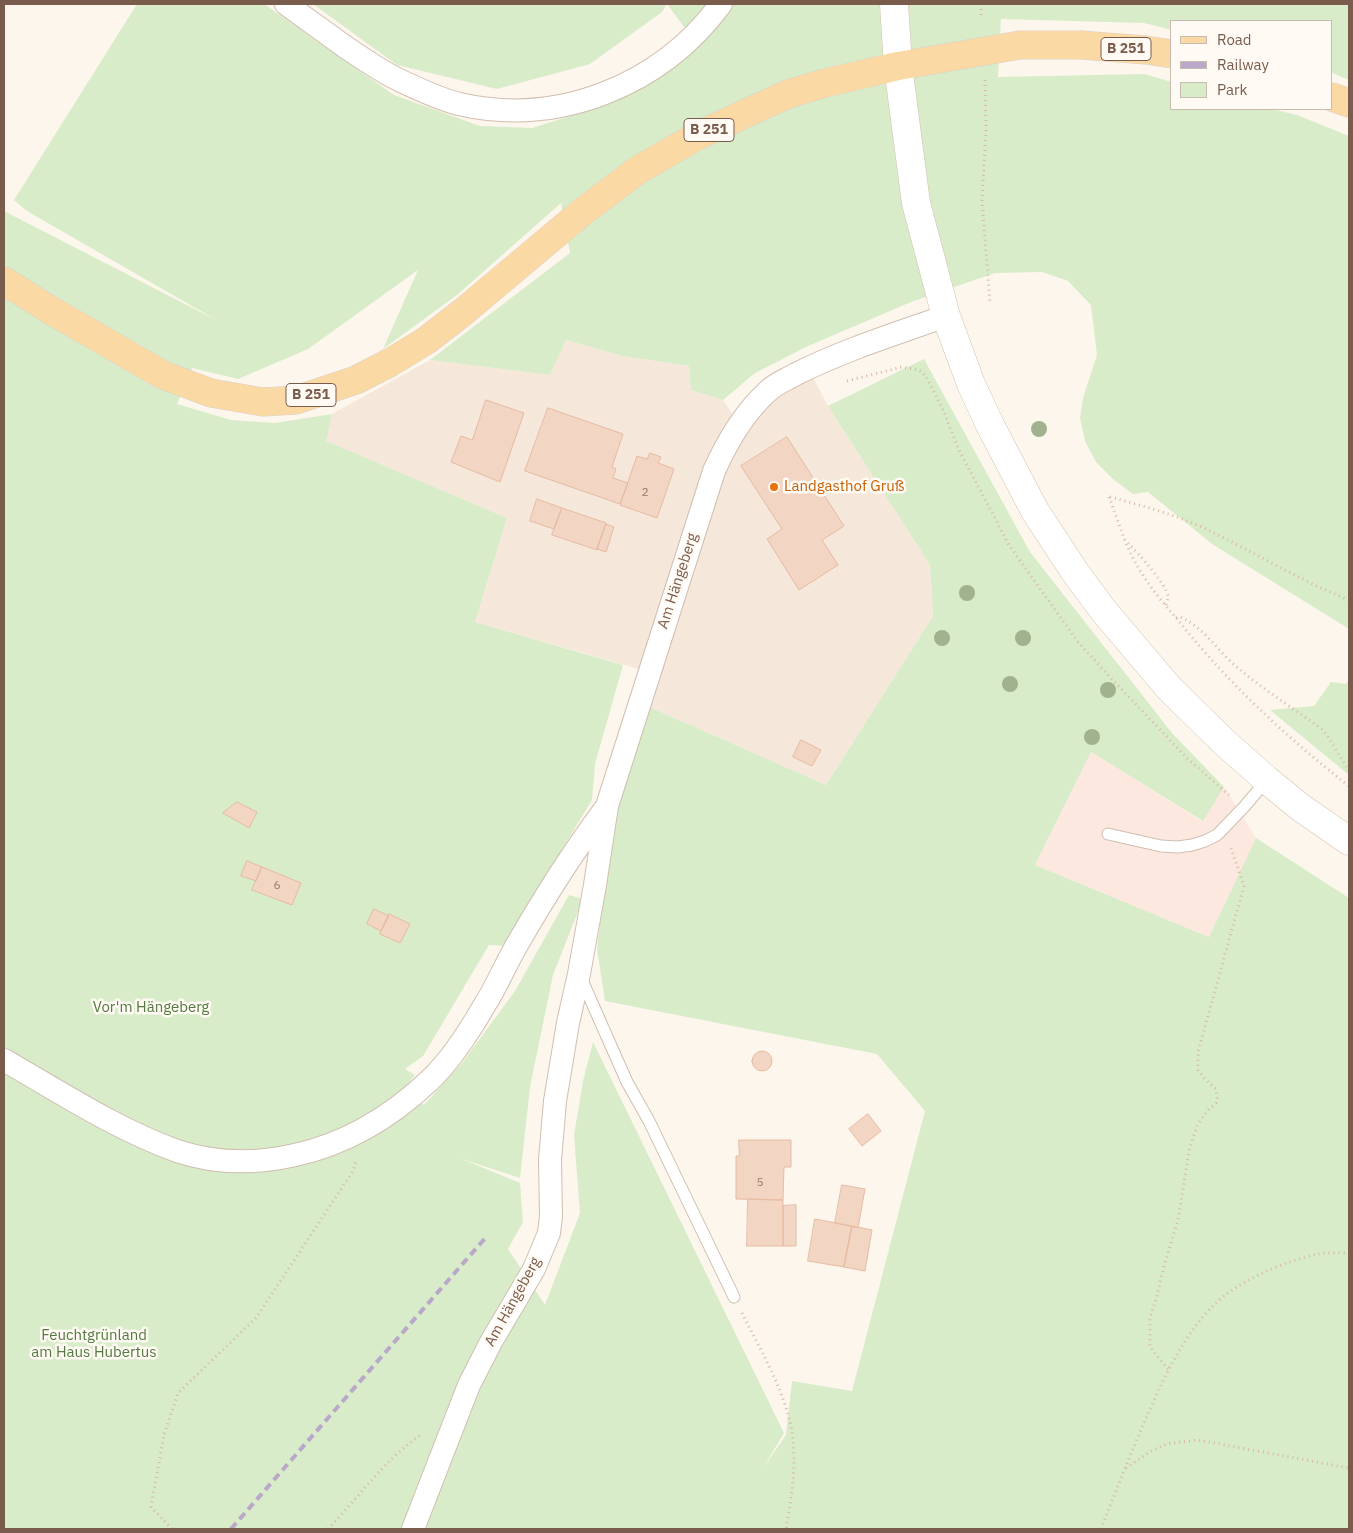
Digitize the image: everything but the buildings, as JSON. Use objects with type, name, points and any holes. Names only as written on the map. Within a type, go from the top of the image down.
[{"type":"main road","points":[[894,4],[898,66],[916,203],[946,316],[971,384],[1035,510],[1075,572],[1103,610],[1169,688],[1267,780],[1349,841]]},
{"type":"main road","name":"B 251","points":[[4,281],[163,376],[220,395],[262,402],[296,400],[356,380],[391,362],[426,340],[463,312],[581,213],[638,170],[666,152],[699,135],[788,94],[825,83],[898,66],[1020,45],[1081,46],[1146,50],[1170,54]]},
{"type":"main road","points":[[1333,97],[1349,103]]},
{"type":"street","points":[[286,4],[366,61],[397,80],[457,103],[504,110],[537,109],[566,105],[626,85],[678,51],[701,29],[721,4]]},
{"type":"street","name":"Am Hängeberg","points":[[413,1529],[469,1386],[491,1342],[534,1269],[549,1233],[551,1216],[550,1160],[555,1101],[568,1023],[596,885],[607,806],[714,471],[741,422],[767,391],[781,381],[815,364],[868,343],[946,316]]},
{"type":"street","points":[[4,1060],[131,1131],[178,1151],[242,1163],[264,1162],[309,1152],[343,1140],[389,1114],[430,1080],[445,1064],[485,1005],[506,962],[556,879],[577,846],[607,806]]},
{"type":"lane","points":[[1108,834],[1162,846],[1178,847],[1205,841],[1217,835],[1267,780]]},
{"type":"lane","points":[[579,974],[624,1074],[649,1121],[734,1297]]},
{"type":"path","points":[[981,4],[981,18]]},
{"type":"path","points":[[985,80],[986,129],[982,200],[990,304]]},
{"type":"path","points":[[815,364],[822,377],[833,386],[902,367],[919,370],[923,374],[944,412],[958,448],[1009,545],[1078,642],[1187,758],[1244,807],[1233,826],[1230,844],[1244,886],[1198,1052],[1198,1070],[1216,1089],[1217,1098],[1216,1103],[1198,1124],[1190,1146],[1178,1220],[1150,1318],[1150,1345],[1168,1369]]},
{"type":"path","points":[[1349,600],[1304,580],[1218,534],[1168,513],[1109,496],[1138,567],[1176,618],[1243,694],[1319,763],[1349,786]]},
{"type":"path","points":[[1126,541],[1147,563],[1166,590],[1168,596],[1166,605]]},
{"type":"path","points":[[1176,618],[1180,617],[1188,620],[1235,666],[1322,730],[1349,771]]},
{"type":"path","points":[[172,1529],[151,1506],[164,1434],[178,1393],[256,1318],[353,1170],[370,1126]]},
{"type":"path","points":[[1101,1529],[1140,1431],[1168,1369],[1191,1331],[1213,1305],[1238,1286],[1263,1272],[1320,1253],[1349,1253]]},
{"type":"path","points":[[734,1297],[774,1380],[790,1424],[794,1453],[792,1493],[786,1529]]},
{"type":"path","points":[[328,1529],[404,1446],[458,1412]]},
{"type":"path","points":[[1126,1468],[1148,1453],[1166,1444],[1198,1440],[1349,1468]]},
{"type":"shaded area","points":[[566,340],[622,356],[689,366],[691,390],[723,400],[736,419],[809,370],[828,406],[930,565],[933,616],[826,785],[645,705],[653,673],[475,622],[507,518],[325,441],[332,414],[430,360],[550,375]]},
{"type":"shaded area","points":[[1091,752],[1202,821],[1224,787],[1256,838],[1209,937],[1035,865]]},
{"type":"green space","points":[[137,4],[264,4],[394,95],[480,126],[532,128],[605,105],[699,47],[667,4],[1349,4],[1349,80],[1333,73],[1333,20],[1170,20],[1170,30],[1144,23],[1001,19],[998,77],[1144,74],[1170,81],[1170,110],[1276,110],[1297,115],[1349,136],[1349,629],[1212,544],[1148,492],[1133,494],[1113,479],[1096,462],[1085,441],[1080,418],[1083,398],[1097,355],[1091,305],[1068,281],[1042,272],[995,273],[911,302],[808,346],[755,373],[723,400],[691,390],[689,366],[622,356],[566,340],[550,375],[430,360],[570,253],[561,203],[457,295],[383,349],[418,270],[308,349],[238,379],[192,368],[177,404],[231,420],[275,423],[332,414],[326,441],[507,518],[475,622],[623,665],[595,764],[592,800],[503,946],[489,945],[423,1056],[405,1069],[415,1075],[403,1090],[424,1105],[462,1063],[515,991],[569,895],[583,899],[553,975],[530,1087],[520,1178],[462,1159],[520,1183],[523,1222],[508,1249],[545,1305],[580,1213],[574,1135],[583,1081],[593,1042],[784,1433],[763,1468],[786,1435],[792,1381],[852,1391],[925,1111],[877,1054],[605,1001],[597,949],[613,814],[645,705],[826,785],[933,616],[930,565],[828,406],[924,359],[1030,552],[1172,733],[1224,787],[1203,821],[1091,752],[1035,865],[1209,937],[1256,838],[1349,898],[1349,1529],[4,1529],[4,211],[218,321],[27,211],[14,200]]},
{"type":"green space","points":[[313,4],[667,4],[662,12],[590,64],[497,89],[397,65]]},
{"type":"green space","points":[[1349,679],[1349,775],[1270,710],[1314,706],[1331,682],[1346,684]]},
{"type":"railway","points":[[231,1529],[487,1236]]},
{"type":"place","name":"Landgasthof Gruß","points":[[774,487]]},
{"type":"park label","name":"Vor'm Hängeberg","points":[[151,1008]]},
{"type":"park label","name":"Feuchtgrünland am Haus Hubertus","points":[[94,1344]]}]
